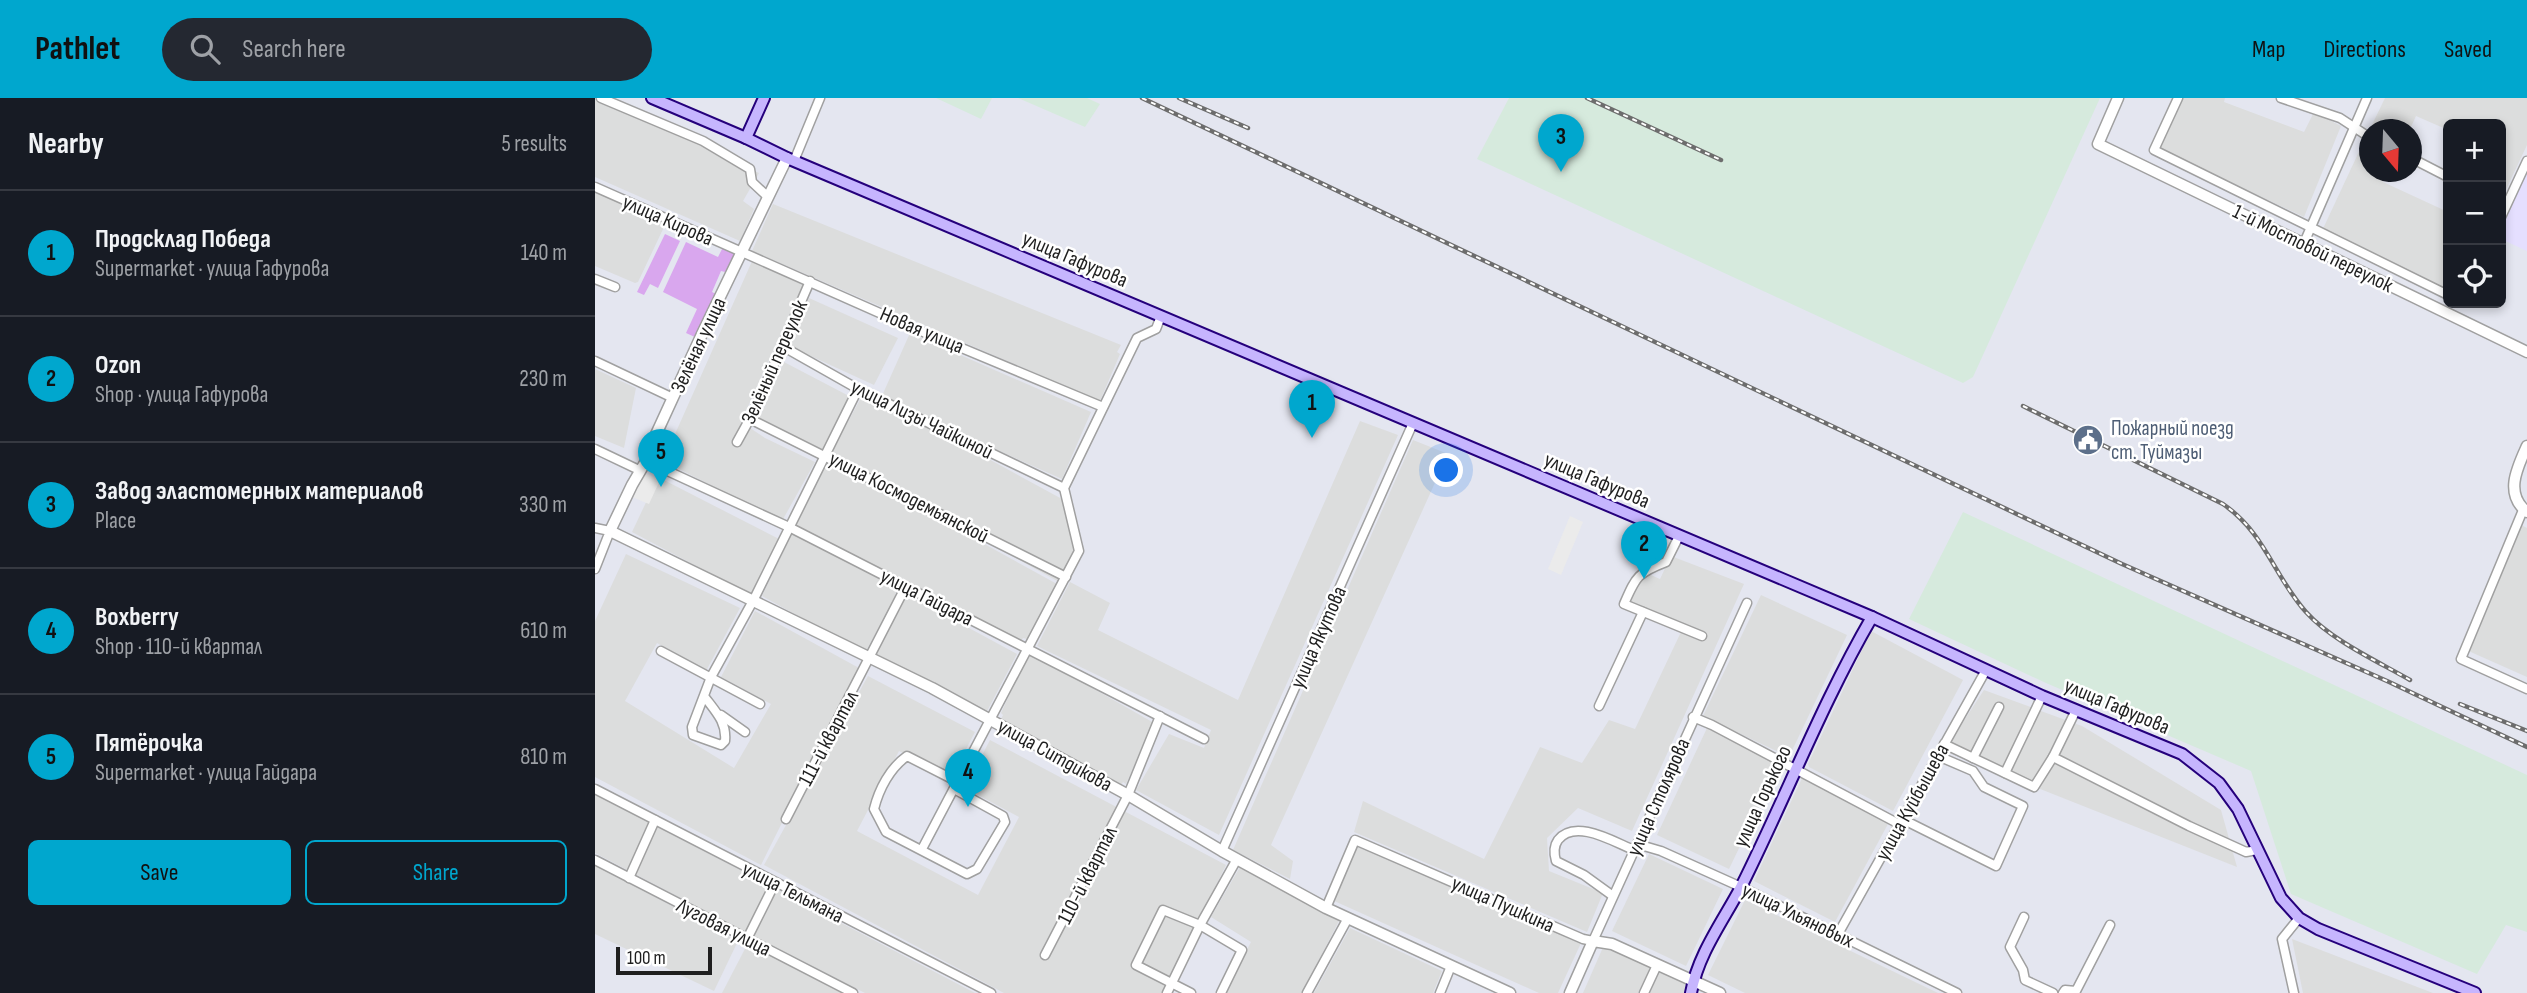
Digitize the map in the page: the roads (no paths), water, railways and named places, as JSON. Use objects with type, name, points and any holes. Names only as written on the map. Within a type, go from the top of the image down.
[{"type":"main road","name":"улица Гафурова","points":[[652,98],[790,160],[1872,617],[2042,696],[2182,754],[2219,783],[2238,809],[2281,898],[2299,918],[2318,929],[2475,993]]},
{"type":"main road","points":[[746,138],[764,98]]},
{"type":"main road","name":"улица Горького","points":[[1692,993],[1709,943],[1741,887],[1795,769],[1872,617]]},
{"type":"street","points":[[601,98],[703,141],[750,169],[752,182],[767,196]]},
{"type":"street","points":[[790,160],[820,98]]},
{"type":"street","name":"1-й Мостовой переулок","points":[[2118,98],[2098,144],[2527,352]]},
{"type":"street","points":[[2178,98],[2154,150],[2443,293]]},
{"type":"street","points":[[2281,98],[2340,118],[2359,132]]},
{"type":"street","points":[[2304,243],[2367,98]]},
{"type":"street","name":"Зелёная улица","points":[[610,531],[643,466],[767,196],[790,160]]},
{"type":"street","points":[[2506,199],[2527,161]]},
{"type":"street","points":[[2422,164],[2443,174]]},
{"type":"street","name":"улица Кирова","points":[[595,187],[742,253]]},
{"type":"street","name":"Новая улица","points":[[742,253],[1103,407]]},
{"type":"street","points":[[595,279],[615,287]]},
{"type":"street","name":"Зелёный переулок","points":[[737,443],[810,281]]},
{"type":"street","points":[[922,849],[1030,649],[1079,551],[1064,488],[1137,338],[1156,330],[1161,316]]},
{"type":"street","name":"улица Лизы Чайкиной","points":[[782,346],[858,389],[1064,488]]},
{"type":"street","points":[[595,362],[673,398]]},
{"type":"street","points":[[719,713],[726,736],[721,745],[693,736],[692,727],[711,677],[754,599],[858,389]]},
{"type":"street","name":"улица Космодемьянской","points":[[750,419],[1066,578]]},
{"type":"street","name":"улица Якутова","points":[[1222,851],[1413,423]]},
{"type":"street","points":[[2527,446],[2514,482],[2514,491],[2525,511],[2461,659],[2527,689]]},
{"type":"street","name":"улица Гайдара","points":[[595,449],[643,466],[789,527],[1205,739]]},
{"type":"street","name":"улица Ситдикова","points":[[595,528],[610,531],[754,599],[992,720],[1326,908],[1510,993]]},
{"type":"street","points":[[595,569],[610,531]]},
{"type":"street","points":[[1679,536],[1666,562],[1643,571],[1634,582],[1624,604],[1702,636]]},
{"type":"street","name":"111-й квартал","points":[[786,819],[906,586]]},
{"type":"street","name":"улица Столярова","points":[[1570,993],[1747,603]]},
{"type":"street","points":[[1598,706],[1643,612]]},
{"type":"street","points":[[661,651],[760,704]]},
{"type":"street","name":"улица Куйбышева","points":[[1838,934],[1986,670]]},
{"type":"street","points":[[703,696],[719,713],[745,732]]},
{"type":"street","points":[[2005,773],[2042,696]]},
{"type":"street","points":[[1973,758],[1999,707]]},
{"type":"street","points":[[1944,744],[2034,787],[2053,757],[2075,710]]},
{"type":"street","name":"110-й квартал","points":[[1045,955],[1128,795],[1160,716]]},
{"type":"street","points":[[1693,717],[1996,866],[2023,806],[1984,787],[1973,771],[1938,755]]},
{"type":"street","points":[[907,756],[956,786],[1003,816],[1005,822],[977,869],[967,873],[886,832],[874,809],[877,797],[896,764],[907,756]]},
{"type":"street","points":[[2053,757],[2246,852],[2257,850]]},
{"type":"street","name":"улица Тельмана","points":[[595,789],[991,993]]},
{"type":"street","points":[[629,878],[655,820]]},
{"type":"street","name":"улица Ульяновых","points":[[1613,896],[1584,875],[1556,861],[1555,846],[1567,832],[1581,831],[1636,847],[1661,851],[1741,887],[1957,993]]},
{"type":"street","name":"улица Пушкина","points":[[1326,908],[1355,839],[1583,939],[1612,944],[1720,993]]},
{"type":"street","points":[[1167,993],[1200,925],[1237,859]]},
{"type":"street","name":"Луговая улица","points":[[595,860],[853,993]]},
{"type":"street","points":[[747,939],[775,883]]},
{"type":"street","points":[[1191,993],[1136,965],[1163,910],[1200,925],[1242,950],[1221,993]]},
{"type":"street","points":[[2024,917],[2010,947],[2023,970],[2025,980],[2053,993]]},
{"type":"street","points":[[1307,993],[1348,918]]},
{"type":"street","points":[[2294,993],[2282,939],[2299,918]]},
{"type":"street","points":[[2063,993],[2065,990],[2076,991],[2110,925]]},
{"type":"street","points":[[1644,993],[1657,965]]},
{"type":"street","points":[[1440,993],[1451,966]]},
{"type":"railway","points":[[1142,98],[2122,564],[2387,681],[2527,747]]},
{"type":"railway","points":[[1179,98],[1248,128]]},
{"type":"railway","points":[[1587,98],[1721,160]]},
{"type":"railway","points":[[2023,406],[2223,504],[2249,528],[2285,584],[2316,622],[2355,649],[2410,680]]},
{"type":"railway","points":[[2460,704],[2527,731]]},
{"type":"place","name":"Завод эластомерных материалов","points":[[1561,172]]},
{"type":"place","name":"Продсклад Победа","points":[[1312,438]]},
{"type":"place","name":"Пожарный поезд ст. Туймазы","points":[[2088,440]]},
{"type":"place","name":"Пятёрочка","points":[[661,487]]},
{"type":"place","name":"Ozon","points":[[1644,579]]},
{"type":"place","name":"Boxberry","points":[[968,807]]}]
